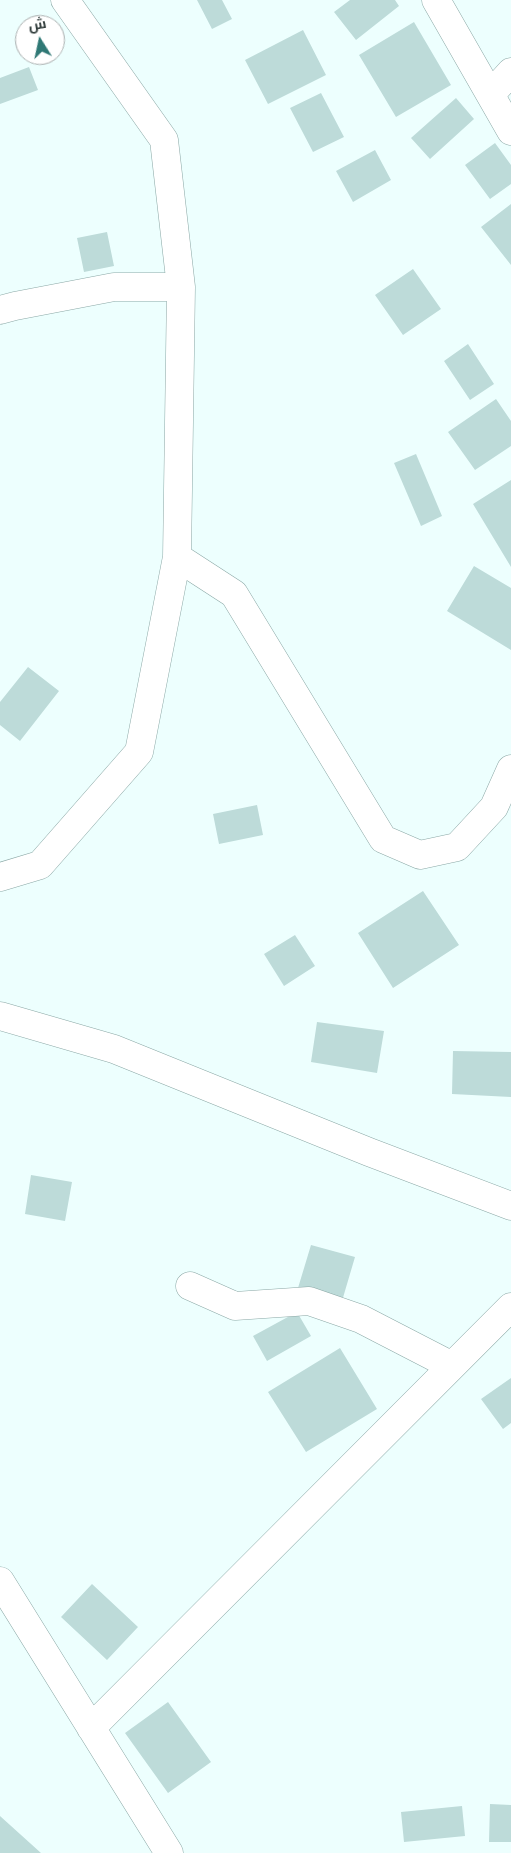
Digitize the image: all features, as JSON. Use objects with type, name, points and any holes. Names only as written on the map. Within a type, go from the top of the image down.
[{"type":"street","points":[[0,877],[40,865],[139,752],[177,557],[181,287],[164,140],[65,0]]},
{"type":"street","points":[[436,0],[511,130]]},
{"type":"street","points":[[490,94],[511,72]]},
{"type":"street","points":[[0,310],[114,287],[181,287]]},
{"type":"street","points":[[177,557],[234,594],[383,839],[420,855],[457,847],[494,807],[511,769]]},
{"type":"street","points":[[0,1016],[114,1049],[369,1152],[511,1206]]},
{"type":"street","points":[[190,1286],[235,1306],[309,1301],[361,1319],[452,1366]]},
{"type":"street","points":[[92,1728],[511,1306]]},
{"type":"street","points":[[0,1581],[169,1853]]},
{"type":"building","points":[[197,0],[222,0],[232,19],[212,29]]},
{"type":"building","points":[[350,0],[395,0],[399,6],[356,40],[334,12]]},
{"type":"building","points":[[414,22],[451,85],[396,117],[359,55]]},
{"type":"building","points":[[303,30],[326,75],[268,104],[245,60]]},
{"type":"building","points":[[29,67],[38,90],[0,104],[0,78]]},
{"type":"building","points":[[321,93],[344,137],[313,152],[290,108]]},
{"type":"building","points":[[456,98],[474,119],[430,159],[411,138]]},
{"type":"building","points":[[495,143],[511,165],[511,184],[490,199],[465,165]]},
{"type":"building","points":[[375,150],[391,180],[353,202],[336,171]]},
{"type":"building","points":[[511,204],[511,265],[481,227]]},
{"type":"building","points":[[107,232],[114,266],[84,272],[77,238]]},
{"type":"building","points":[[413,269],[441,309],[403,335],[375,295]]},
{"type":"building","points":[[468,344],[494,384],[470,400],[444,361]]},
{"type":"building","points":[[496,399],[511,421],[511,446],[475,470],[448,432]]},
{"type":"building","points":[[416,454],[442,516],[421,526],[394,463]]},
{"type":"building","points":[[511,480],[511,567],[473,504]]},
{"type":"building","points":[[474,566],[511,588],[511,650],[447,611]]},
{"type":"building","points":[[28,667],[59,691],[20,741],[0,725],[0,702]]},
{"type":"building","points":[[257,805],[263,835],[219,844],[213,814]]},
{"type":"building","points":[[423,891],[459,945],[393,988],[358,933]]},
{"type":"building","points":[[295,935],[315,966],[284,986],[264,954]]},
{"type":"building","points":[[317,1022],[384,1031],[377,1073],[311,1062]]},
{"type":"building","points":[[453,1051],[511,1052],[511,1097],[452,1094]]},
{"type":"building","points":[[31,1175],[72,1182],[65,1221],[25,1214]]},
{"type":"building","points":[[311,1245],[355,1257],[342,1301],[298,1288]]},
{"type":"building","points":[[297,1312],[311,1336],[267,1361],[253,1336]]},
{"type":"building","points":[[340,1348],[377,1409],[306,1452],[268,1392]]},
{"type":"building","points":[[511,1378],[511,1423],[503,1429],[481,1399]]},
{"type":"building","points":[[92,1584],[138,1627],[107,1660],[61,1617]]},
{"type":"building","points":[[168,1702],[211,1762],[168,1793],[125,1733]]},
{"type":"building","points":[[490,1804],[511,1805],[511,1842],[489,1842]]},
{"type":"building","points":[[462,1806],[465,1836],[404,1842],[401,1812]]},
{"type":"building","points":[[0,1816],[41,1853],[0,1853]]}]
